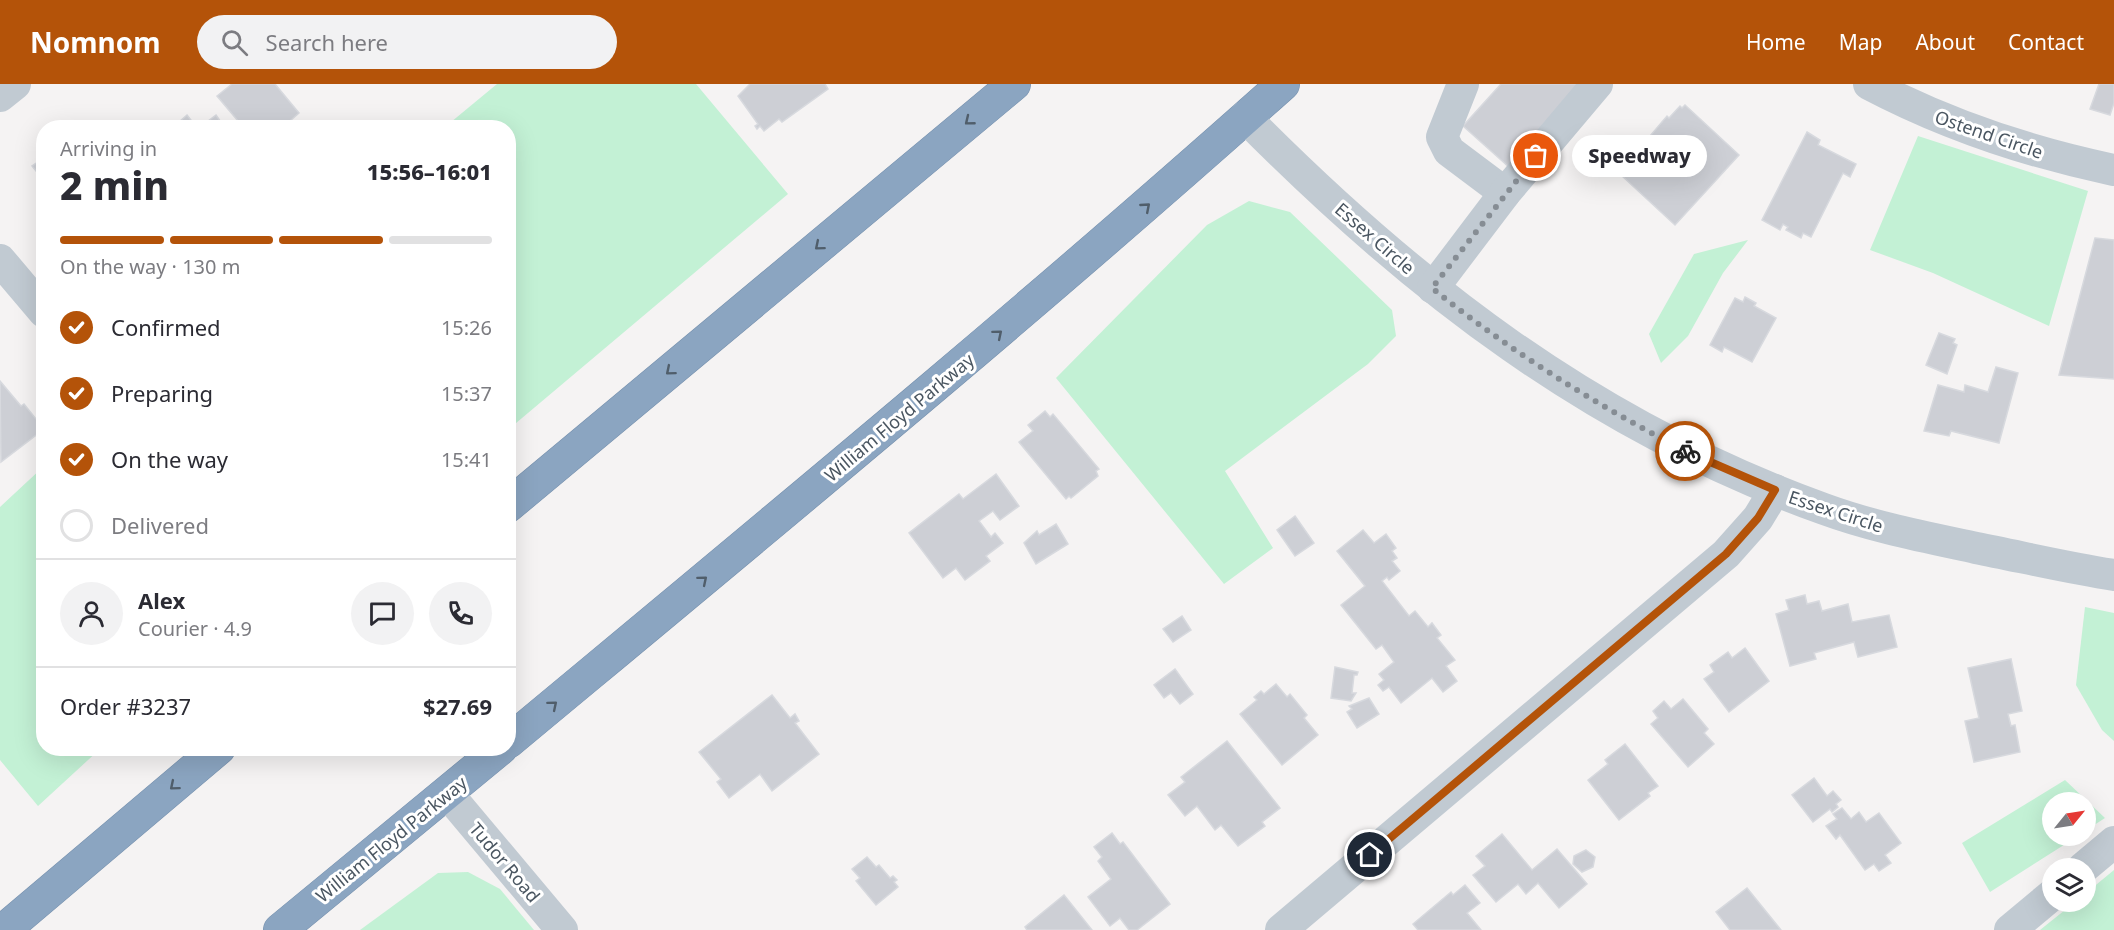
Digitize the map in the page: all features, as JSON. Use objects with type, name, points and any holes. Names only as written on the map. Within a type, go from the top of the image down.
[{"type":"highway","points":[[516,499],[1014,84]]},
{"type":"highway","name":"William Floyd Parkway","points":[[516,735],[1020,316],[1282,84]]},
{"type":"highway","points":[[4,930],[210,756]]},
{"type":"highway","name":"William Floyd Parkway","points":[[280,930],[491,756]]},
{"type":"highway","points":[[32,930],[87,861]]},
{"type":"street","points":[[0,96],[15,84]]},
{"type":"street","points":[[1462,84],[1442,137],[1449,151],[1505,193]]},
{"type":"street","points":[[1432,288],[1505,193],[1597,84]]},
{"type":"street","name":"Ostend Circle","points":[[1869,84],[1944,121],[2054,156],[2114,170]]},
{"type":"street","name":"Essex Circle","points":[[1245,117],[1291,164],[1432,288],[1501,341],[1569,386],[1691,454],[1775,490],[1881,526],[2114,575]]},
{"type":"street","points":[[0,260],[36,303]]},
{"type":"street","points":[[1281,930],[1726,554],[1758,518],[1775,490]]},
{"type":"street","name":"Tudor Road","points":[[447,793],[562,930]]},
{"type":"street","points":[[2095,858],[2114,842]]},
{"type":"street","points":[[2010,930],[2042,903]]},
{"type":"green space","points":[[497,84],[696,84],[788,194],[516,423],[516,120],[453,120]]},
{"type":"green space","points":[[1918,136],[2088,191],[2049,326],[1933,273],[1870,250]]},
{"type":"green space","points":[[1249,201],[1290,212],[1392,310],[1396,336],[1368,364],[1225,471],[1273,548],[1224,584],[1056,378],[1207,225]]},
{"type":"green space","points":[[1748,240],[1723,273],[1688,336],[1661,363],[1649,334],[1694,254]]},
{"type":"green space","points":[[36,474],[36,756],[92,756],[38,806],[0,760],[0,507]]},
{"type":"green space","points":[[2085,607],[2114,613],[2114,741],[2102,730],[2076,685]]},
{"type":"green space","points":[[2065,780],[2078,792],[2045,792]]},
{"type":"green space","points":[[2042,794],[2042,846],[2062,846],[1990,892],[1962,843]]},
{"type":"green space","points":[[2096,809],[2105,818],[2096,824]]},
{"type":"green space","points":[[2114,870],[2114,930],[2040,930],[2062,912],[2096,912],[2096,885]]},
{"type":"green space","points":[[468,872],[500,889],[534,930],[360,930],[438,873]]},
{"type":"building","points":[[232,84],[275,84],[299,113],[291,120],[237,120],[217,96]]},
{"type":"building","points":[[750,84],[825,84],[828,89],[782,122],[779,119],[764,131],[760,126],[757,129],[755,126],[758,124],[738,96]]},
{"type":"building","points":[[1501,84],[1585,84],[1510,168],[1463,126]]},
{"type":"building","points":[[2099,84],[2114,84],[2114,103],[2110,115],[2090,109]]},
{"type":"building","points":[[1685,105],[1739,155],[1675,225],[1621,175],[1624,172],[1621,170],[1667,116],[1669,118],[1680,106],[1682,108]]},
{"type":"building","points":[[187,115],[191,120],[181,120]]},
{"type":"building","points":[[216,115],[219,120],[209,120]]},
{"type":"building","points":[[1807,132],[1820,140],[1818,145],[1856,164],[1850,177],[1843,173],[1811,237],[1803,233],[1801,238],[1786,230],[1788,227],[1783,224],[1780,230],[1762,220]]},
{"type":"building","points":[[2095,238],[2114,240],[2114,379],[2059,375]]},
{"type":"building","points":[[1745,297],[1756,303],[1754,306],[1776,318],[1752,362],[1724,347],[1722,352],[1710,345],[1735,298],[1743,302]]},
{"type":"building","points":[[1939,333],[1955,339],[1953,343],[1957,345],[1947,374],[1926,365]]},
{"type":"building","points":[[1996,367],[2018,373],[1999,443],[1951,431],[1949,436],[1924,431],[1938,385],[1964,392],[1965,385],[1988,392]]},
{"type":"building","points":[[0,381],[21,406],[24,404],[36,419],[36,435],[1,462]]},
{"type":"building","points":[[1045,411],[1050,417],[1053,414],[1099,469],[1096,471],[1098,476],[1071,498],[1069,496],[1066,499],[1019,442],[1033,431],[1028,425]]},
{"type":"building","points":[[996,474],[1019,506],[1000,520],[993,511],[979,521],[991,537],[995,533],[1003,543],[986,556],[990,561],[965,580],[956,568],[943,578],[909,533],[959,494],[963,499]]},
{"type":"building","points":[[1295,516],[1314,543],[1295,556],[1277,530]]},
{"type":"building","points":[[1056,524],[1068,544],[1036,564],[1024,543],[1037,531],[1039,535]]},
{"type":"building","points":[[1363,530],[1374,543],[1386,534],[1396,548],[1392,551],[1397,558],[1392,561],[1400,571],[1389,580],[1387,577],[1382,581],[1409,616],[1415,611],[1428,627],[1432,623],[1441,635],[1437,638],[1455,660],[1446,666],[1457,681],[1443,692],[1432,678],[1401,703],[1389,687],[1383,691],[1378,685],[1384,680],[1379,674],[1394,662],[1382,645],[1376,649],[1341,605],[1365,586],[1337,551]]},
{"type":"building","points":[[1805,595],[1807,604],[1819,601],[1822,611],[1848,604],[1852,622],[1889,615],[1897,647],[1858,657],[1854,642],[1814,653],[1816,659],[1790,666],[1776,614],[1789,610],[1786,600]]},
{"type":"building","points":[[1182,616],[1191,630],[1173,642],[1163,629]]},
{"type":"building","points":[[1745,648],[1769,681],[1729,712],[1704,679],[1714,672],[1710,665],[1728,652],[1732,658]]},
{"type":"building","points":[[2011,659],[2022,711],[2008,714],[2011,726],[2015,725],[2020,752],[1974,762],[1965,721],[1979,718],[1968,668]]},
{"type":"building","points":[[1335,667],[1358,672],[1354,675],[1352,693],[1356,693],[1351,701],[1331,698]]},
{"type":"building","points":[[1175,669],[1193,694],[1180,704],[1171,693],[1164,698],[1154,685]]},
{"type":"building","points":[[1276,684],[1287,697],[1290,694],[1307,715],[1304,718],[1318,735],[1282,765],[1240,714],[1257,700],[1254,697],[1261,691],[1264,694]]},
{"type":"building","points":[[772,695],[790,718],[795,714],[799,721],[795,723],[819,754],[772,791],[760,774],[729,798],[717,782],[721,779],[699,752]]},
{"type":"building","points":[[1369,698],[1379,714],[1357,728],[1347,712],[1352,709],[1349,706]]},
{"type":"building","points":[[1683,699],[1708,729],[1704,733],[1714,744],[1688,767],[1651,724],[1658,718],[1653,711],[1664,701],[1671,709]]},
{"type":"building","points":[[1227,741],[1280,808],[1262,822],[1265,826],[1238,846],[1221,825],[1215,830],[1197,806],[1185,816],[1168,795],[1185,782],[1181,777]]},
{"type":"building","points":[[1625,744],[1658,786],[1648,793],[1650,796],[1619,820],[1588,780],[1608,764],[1605,760]]},
{"type":"building","points":[[1814,778],[1827,796],[1833,791],[1841,800],[1832,812],[1830,809],[1813,822],[1792,795]]},
{"type":"building","points":[[1842,808],[1851,819],[1859,812],[1866,822],[1879,813],[1901,843],[1885,855],[1891,863],[1879,871],[1874,864],[1865,870],[1840,835],[1836,839],[1826,826],[1837,819],[1833,814]]},
{"type":"building","points":[[1112,833],[1120,844],[1123,842],[1170,904],[1137,930],[1129,930],[1120,918],[1110,926],[1088,897],[1111,879],[1098,861],[1102,857],[1094,847]]},
{"type":"building","points":[[1502,834],[1532,870],[1557,849],[1587,884],[1559,908],[1538,883],[1526,894],[1518,884],[1496,902],[1473,875],[1485,866],[1476,856]]},
{"type":"building","points":[[1586,850],[1595,857],[1593,867],[1582,872],[1573,864],[1574,856]]},
{"type":"building","points":[[867,857],[876,867],[879,865],[890,878],[893,876],[897,880],[894,882],[898,887],[876,905],[856,881],[860,878],[852,869]]},
{"type":"building","points":[[1465,885],[1480,903],[1467,913],[1481,930],[1418,930],[1413,924],[1451,892],[1453,895]]},
{"type":"building","points":[[1747,888],[1781,930],[1730,930],[1716,912]]},
{"type":"building","points":[[1064,895],[1092,930],[1027,930],[1025,927]]},
{"type":"way so far","points":[[1536,156],[1432,288],[1475,323],[1569,386],[1633,424],[1685,451]]},
{"type":"place","name":"Speedway","points":[[1536,156]]},
{"type":"route","points":[[1370,855],[1726,554],[1758,518],[1775,490],[1735,475],[1685,451]]}]
